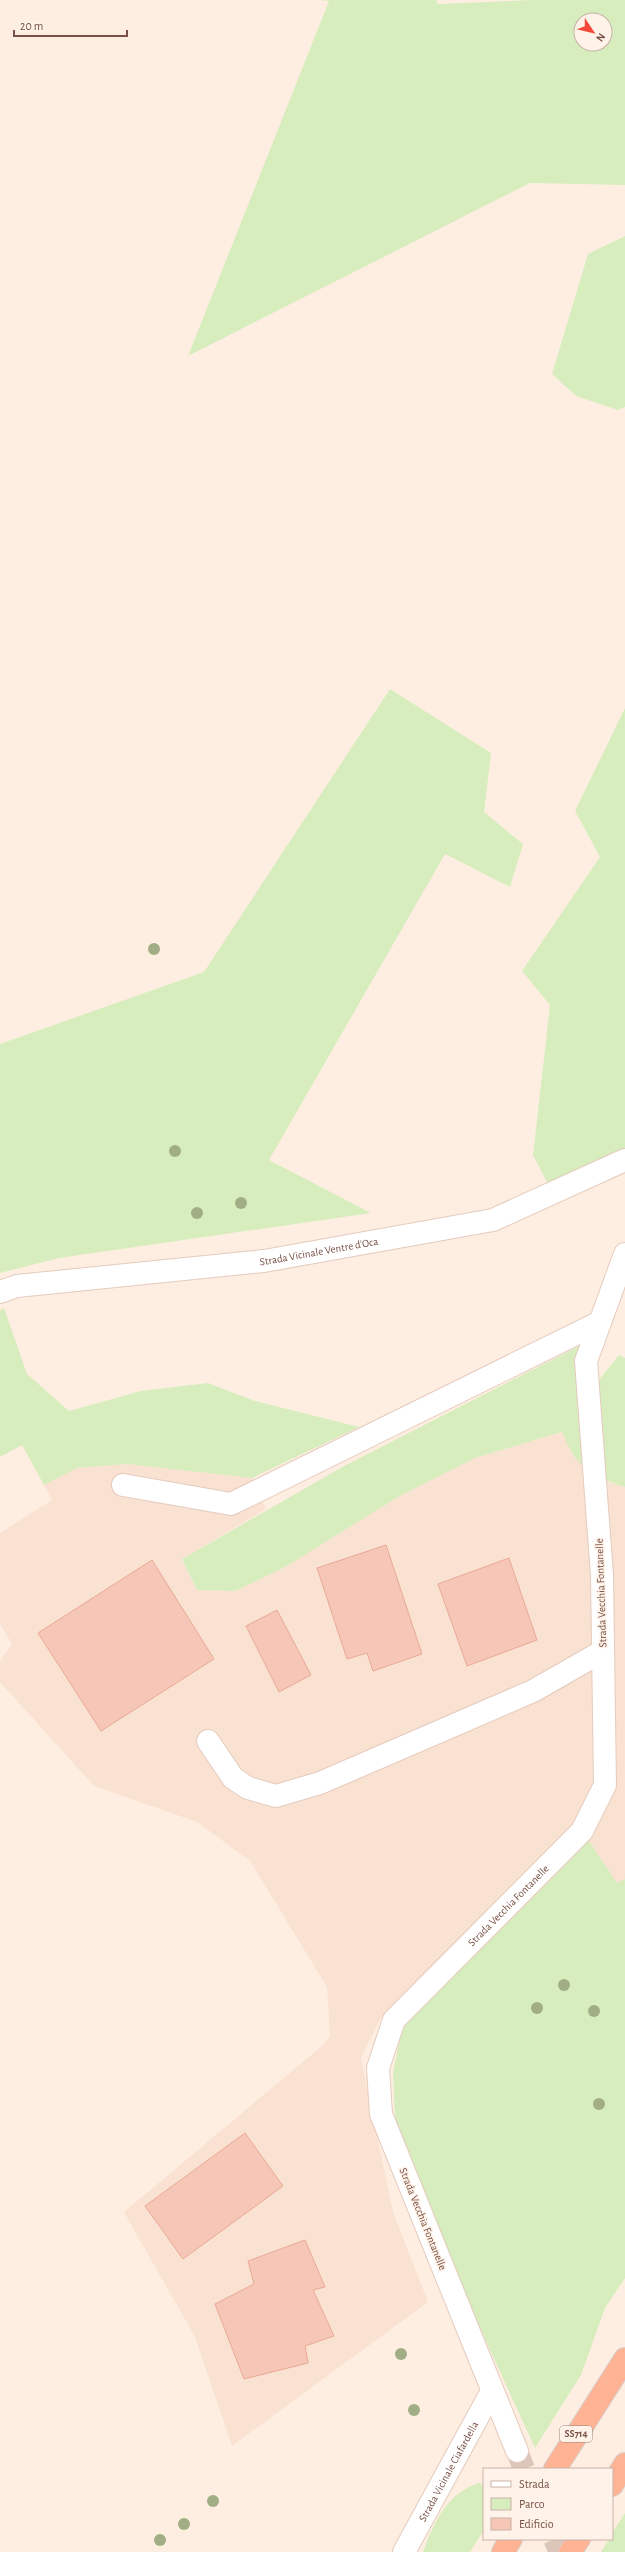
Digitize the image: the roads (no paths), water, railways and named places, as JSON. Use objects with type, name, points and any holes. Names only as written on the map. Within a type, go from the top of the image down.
[{"type":"highway","name":"SS714","points":[[556,2468],[625,2359]]},
{"type":"highway","points":[[613,2484],[625,2464]]},
{"type":"highway","points":[[503,2552],[510,2540]]},
{"type":"highway","points":[[570,2552],[578,2540]]},
{"type":"street","name":"Strada Vicinale Ventre d'Oca","points":[[0,1292],[17,1286],[264,1261],[493,1220],[625,1160]]},
{"type":"street","points":[[123,1485],[231,1504],[600,1322],[625,1254]]},
{"type":"street","name":"Strada Vecchia Fontanelle","points":[[517,2451],[381,2114],[378,2068],[394,2020],[582,1832],[605,1785],[602,1575],[586,1361],[600,1322]]},
{"type":"street","points":[[208,1741],[233,1778],[248,1788],[276,1796],[320,1783],[533,1691],[603,1651]]},
{"type":"street","name":"Strada Vicinale Ciafardella","points":[[404,2552],[492,2391]]},
{"type":"tunnel","points":[[517,2451],[524,2468]]},
{"type":"tunnel","points":[[554,2540],[560,2552]]}]
